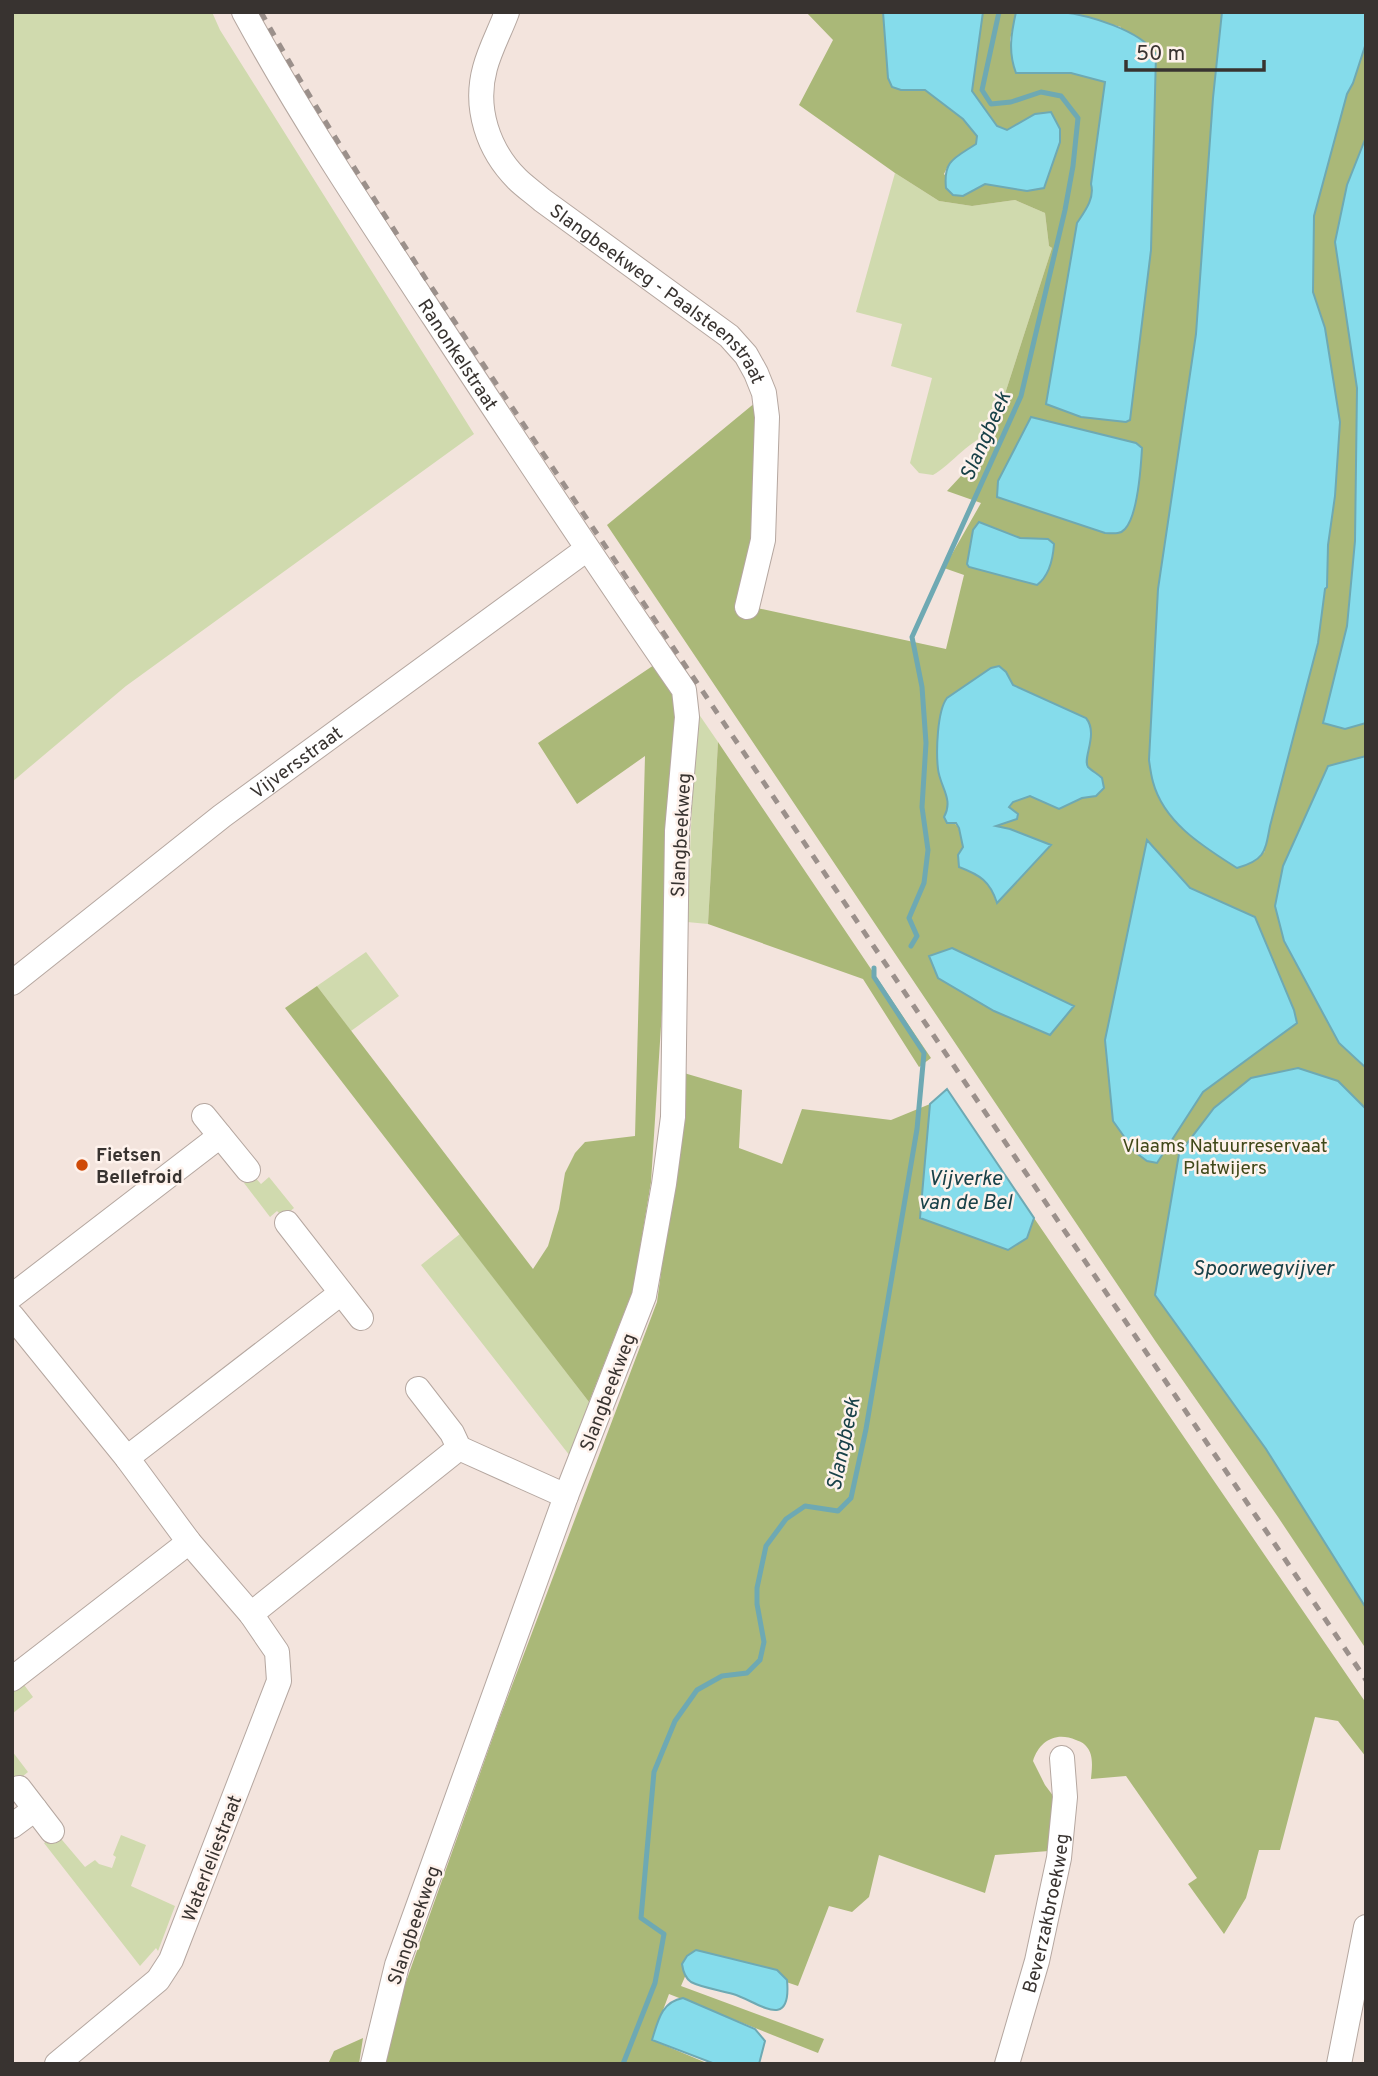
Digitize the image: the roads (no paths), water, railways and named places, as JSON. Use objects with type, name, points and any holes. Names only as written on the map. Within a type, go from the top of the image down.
[{"type":"street","name":"Ranonkelstraat","points":[[244,12],[270,61],[400,266],[587,550],[684,690]]},
{"type":"street","name":"Slangbeekweg - Paalsteenstraat","points":[[507,12],[485,68],[481,94],[483,119],[491,141],[505,165],[542,200],[729,336],[746,355],[764,393],[767,418],[763,540],[747,607]]},
{"type":"street","name":"Vijversstraat","points":[[12,983],[222,816],[587,550]]},
{"type":"street","name":"Slangbeekweg","points":[[373,2064],[397,1965],[566,1496],[644,1296],[673,1117],[677,831],[687,717],[684,690]]},
{"type":"street","points":[[204,1116],[248,1170]]},
{"type":"street","points":[[12,1296],[220,1136]]},
{"type":"street","points":[[287,1223],[361,1318]]},
{"type":"street","points":[[127,1458],[341,1293]]},
{"type":"street","name":"Waterleliestraat","points":[[12,1316],[127,1458],[189,1542],[251,1614],[277,1652],[279,1681],[172,1960],[158,1980],[57,2064]]},
{"type":"street","points":[[418,1389],[452,1433],[459,1448],[566,1496]]},
{"type":"street","points":[[251,1614],[459,1448]]},
{"type":"street","points":[[12,1679],[189,1542]]},
{"type":"street","name":"Beverzakbroekweg","points":[[1007,2064],[1037,1961],[1059,1858],[1065,1797],[1062,1758]]},
{"type":"street","points":[[19,1788],[52,1831]]},
{"type":"street","points":[[12,1826],[35,1809]]},
{"type":"street","points":[[1339,2064],[1366,1927]]},
{"type":"water","points":[[883,12],[983,12],[972,91],[997,126],[1007,130],[1035,114],[1051,112],[1060,129],[1060,142],[1044,188],[1027,191],[985,184],[963,196],[953,195],[946,188],[946,171],[956,157],[976,144],[977,136],[963,119],[925,90],[901,90],[892,87],[888,78]]},
{"type":"water","points":[[1016,12],[1061,12],[1099,20],[1138,38],[1156,54],[1151,250],[1130,420],[1126,422],[1081,417],[1046,404],[1077,223],[1092,194],[1091,184],[1105,82],[1071,73],[1016,73],[1011,43]]},
{"type":"water","points":[[1222,12],[1366,12],[1366,43],[1347,94],[1314,216],[1313,292],[1325,328],[1340,422],[1335,496],[1328,545],[1327,587],[1318,643],[1265,849],[1253,862],[1237,868],[1199,842],[1166,810],[1158,797],[1149,760],[1158,589],[1196,334]]},
{"type":"water","points":[[1366,137],[1366,723],[1345,729],[1323,723],[1347,626],[1355,541],[1357,388],[1335,242],[1347,185]]},
{"type":"water","points":[[1031,417],[1136,443],[1142,448],[1136,502],[1123,531],[1105,533],[997,497],[998,481]]},
{"type":"water","points":[[979,522],[1020,538],[1048,539],[1054,544],[1050,567],[1045,577],[1037,585],[969,567],[967,564],[973,530]]},
{"type":"water","points":[[999,666],[1013,685],[1086,718],[1091,731],[1088,767],[1102,778],[1104,788],[1096,796],[1082,798],[1059,809],[1030,796],[1013,802],[1009,807],[1018,814],[1017,819],[996,826],[1051,845],[997,903],[991,889],[983,880],[959,867],[958,855],[963,847],[956,823],[947,823],[944,817],[948,804],[939,775],[937,753],[939,722],[947,698],[991,668]]},
{"type":"water","points":[[1366,756],[1366,1068],[1339,1043],[1284,941],[1275,906],[1283,866],[1328,766]]},
{"type":"water","points":[[1147,840],[1190,888],[1255,917],[1297,1023],[1203,1092],[1157,1163],[1147,1161],[1135,1152],[1113,1121],[1105,1040]]},
{"type":"water","points":[[952,948],[1074,1006],[1050,1035],[994,1011],[938,978],[929,956]]},
{"type":"water","name":"Spoorwegvijver","points":[[1298,1068],[1338,1081],[1366,1109],[1366,1608],[1266,1449],[1155,1295],[1179,1154],[1214,1108],[1251,1078]]},
{"type":"water","name":"Vijverke van de Bel","points":[[947,1089],[1034,1218],[1027,1238],[1008,1250],[920,1218],[930,1104]]},
{"type":"water","points":[[696,1950],[777,1970],[787,1980],[784,2006],[771,2010],[733,1994],[691,1982],[682,1964],[687,1956]]},
{"type":"water","points":[[683,1998],[755,2029],[765,2041],[759,2064],[715,2064],[652,2040],[665,2008]]},
{"type":"waterway","name":"Slangbeek","points":[[911,946],[917,936],[909,918],[924,883],[928,850],[922,807],[926,743],[922,687],[912,637],[1021,396],[1065,210],[1078,118],[1061,96],[1041,92],[1011,102],[991,104],[982,90],[999,12]]},
{"type":"waterway","name":"Slangbeek","points":[[623,2064],[655,1983],[664,1934],[641,1918],[654,1772],[675,1721],[697,1690],[722,1676],[747,1673],[760,1660],[764,1642],[757,1588],[766,1546],[786,1519],[805,1506],[838,1511],[851,1498],[866,1429],[917,1129],[924,1053],[874,977],[874,968]]},
{"type":"railway","points":[[261,12],[321,114],[426,279],[1366,1680]]},
{"type":"place","name":"Fietsen Bellefroid","points":[[82,1165]]},
{"type":"park label","name":"Vlaams Natuurreservaat Platwijers","points":[[1225,1156]]}]
